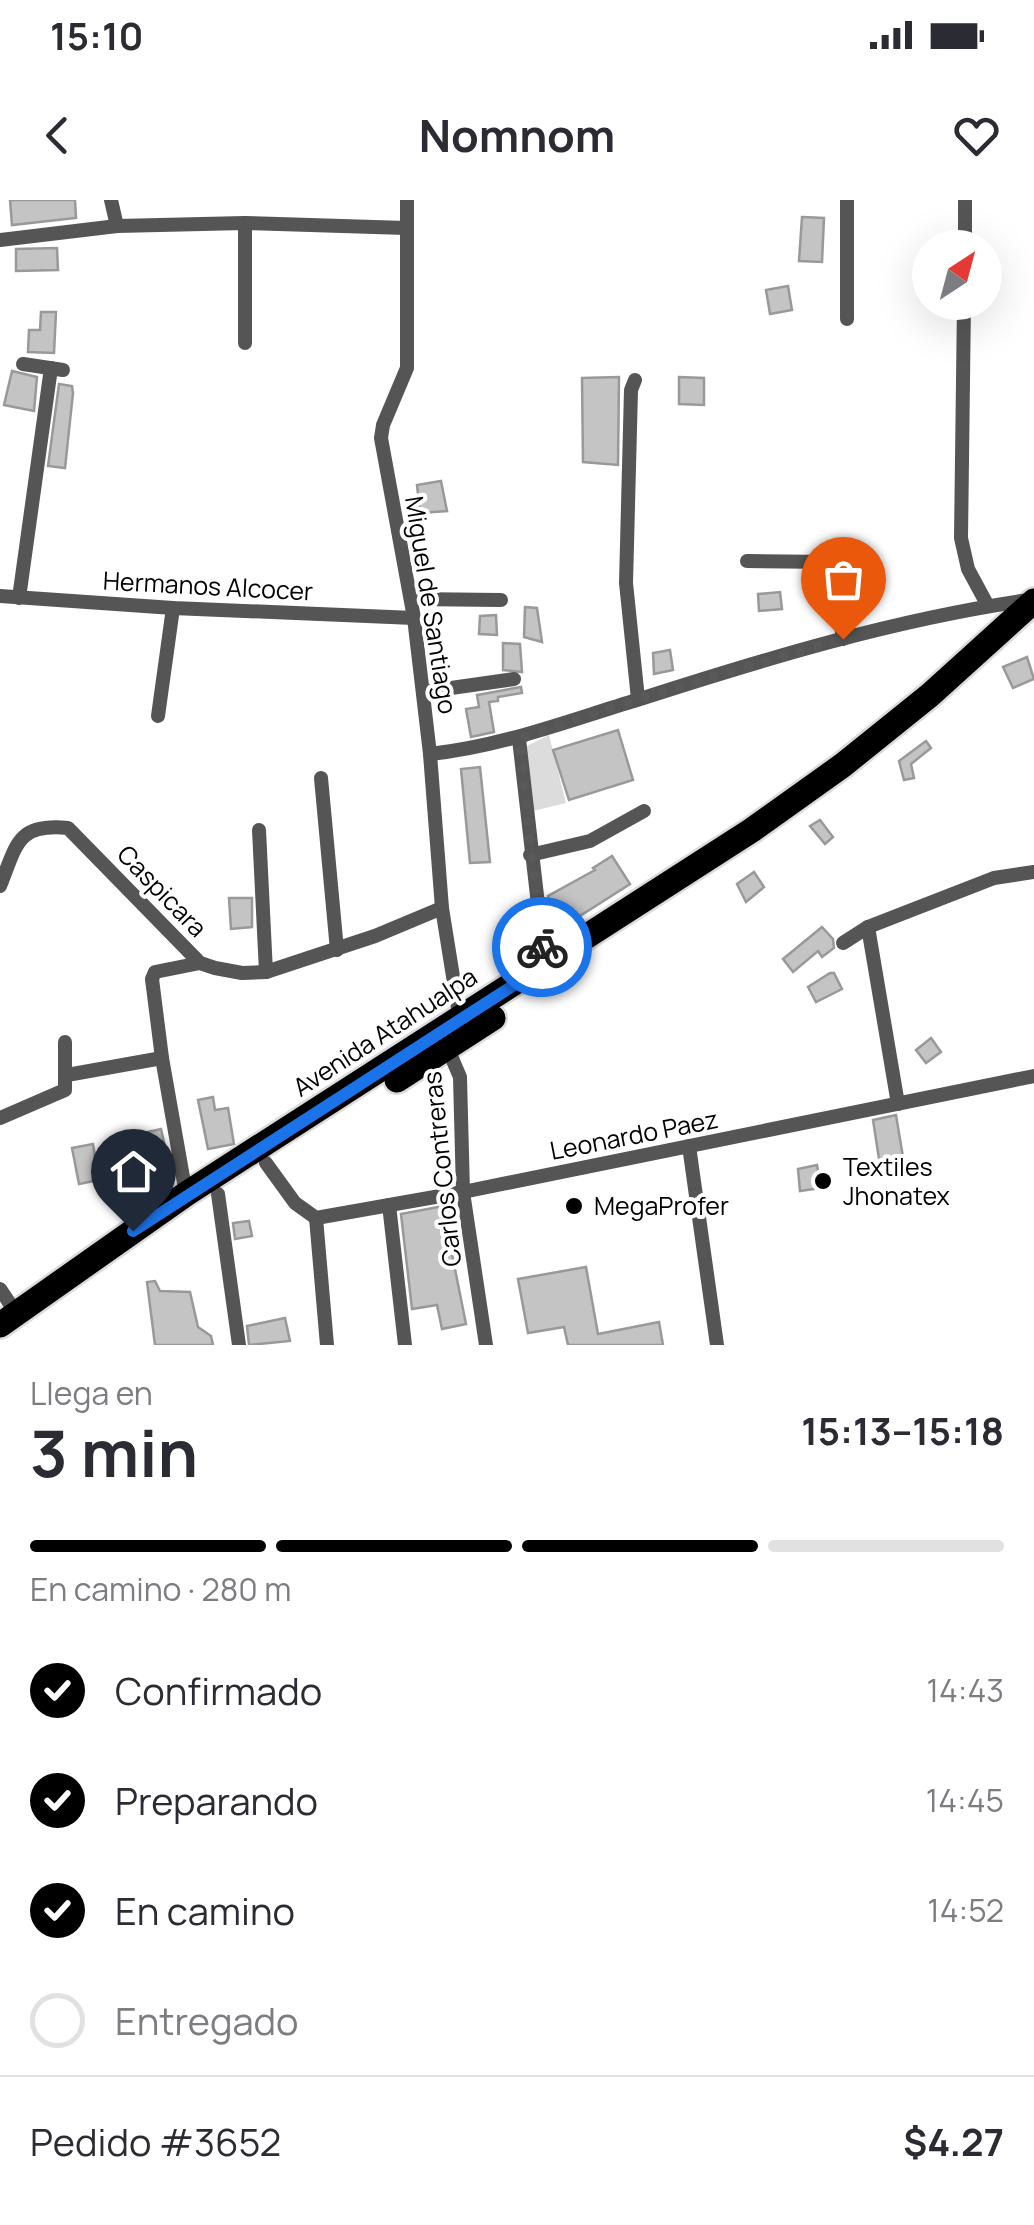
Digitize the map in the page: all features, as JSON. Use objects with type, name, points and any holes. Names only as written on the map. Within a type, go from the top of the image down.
[{"type":"highway","name":"Avenida Atahualpa","points":[[8,1319],[186,1194],[752,830],[844,765],[930,695],[1034,600]]},
{"type":"highway","name":"Avenida Atahualpa","points":[[2,1345],[133,1250],[448,1049],[838,788],[1034,620]]},
{"type":"street","points":[[111,200],[117,226]]},
{"type":"street","name":"Miguel de Santiago","points":[[407,200],[407,368],[381,438],[414,618],[442,908],[460,1020]]},
{"type":"street","points":[[847,200],[847,319]]},
{"type":"street","points":[[965,230],[966,200]]},
{"type":"street","points":[[244,223],[244,343]]},
{"type":"street","points":[[0,240],[117,226],[244,223],[406,228]]},
{"type":"street","points":[[964,320],[961,538],[968,569],[988,606]]},
{"type":"street","points":[[19,598],[57,369],[24,364]]},
{"type":"street","points":[[635,380],[631,390],[626,583],[638,699]]},
{"type":"street","points":[[747,562],[833,562],[843,639]]},
{"type":"street","name":"Hermanos Alcocer","points":[[0,596],[414,618]]},
{"type":"street","points":[[411,598],[501,600]]},
{"type":"street","points":[[430,754],[519,739],[638,699],[843,639],[988,606],[1034,600]]},
{"type":"street","points":[[158,716],[173,608]]},
{"type":"street","points":[[423,692],[514,679]]},
{"type":"street","points":[[519,739],[545,965]]},
{"type":"street","points":[[321,778],[336,950]]},
{"type":"street","points":[[530,856],[590,840],[644,811]]},
{"type":"street","name":"Caspicara","points":[[0,886],[23,835],[39,826],[68,828],[200,963],[242,973],[266,972],[336,950],[442,908]]},
{"type":"street","points":[[259,830],[266,972]]},
{"type":"street","points":[[843,943],[868,927],[994,878],[1034,872]]},
{"type":"street","points":[[868,927],[898,1104]]},
{"type":"street","points":[[186,1194],[152,978],[155,972],[200,963]]},
{"type":"street","points":[[0,1118],[65,1090],[65,1042]]},
{"type":"street","name":"Carlos Contreras","points":[[448,1049],[460,1077],[463,1192],[486,1345]]},
{"type":"street","points":[[66,1075],[162,1058]]},
{"type":"street","name":"Leonardo Paez","points":[[316,1218],[463,1192],[1034,1076]]},
{"type":"street","points":[[689,1146],[718,1345]]},
{"type":"street","points":[[266,1162],[295,1203],[316,1218],[327,1345]]},
{"type":"street","points":[[218,1194],[239,1345]]},
{"type":"street","points":[[389,1205],[405,1345]]},
{"type":"street","points":[[0,1290],[8,1319]]},
{"type":"shaded area","points":[[549,735],[566,803],[529,812],[525,747]]},
{"type":"building","points":[[10,200],[75,200],[76,218],[12,225]]},
{"type":"building","points":[[802,217],[824,218],[822,262],[799,261]]},
{"type":"building","points":[[57,248],[58,270],[16,271],[16,249]]},
{"type":"building","points":[[788,286],[792,310],[770,314],[766,290]]},
{"type":"building","points":[[41,312],[56,312],[54,353],[28,352],[29,330],[40,330]]},
{"type":"building","points":[[12,371],[37,377],[34,411],[4,405]]},
{"type":"building","points":[[619,377],[618,465],[583,462],[582,378]]},
{"type":"building","points":[[679,377],[704,378],[704,405],[679,404]]},
{"type":"building","points":[[59,384],[72,386],[73,393],[65,468],[48,466]]},
{"type":"building","points":[[441,481],[447,511],[420,513],[417,485]]},
{"type":"building","points":[[780,592],[782,609],[759,611],[758,594]]},
{"type":"building","points":[[525,607],[537,608],[542,642],[524,637]]},
{"type":"building","points":[[496,615],[497,635],[479,634],[480,616]]},
{"type":"building","points":[[503,643],[520,644],[522,672],[503,670]]},
{"type":"building","points":[[670,650],[673,670],[654,674],[653,653]]},
{"type":"building","points":[[1027,657],[1034,679],[1013,688],[1003,667]]},
{"type":"building","points":[[521,687],[522,693],[489,702],[494,732],[471,737],[466,709],[479,707],[477,695]]},
{"type":"building","points":[[618,730],[633,780],[569,800],[553,750]]},
{"type":"building","points":[[926,741],[931,748],[911,764],[914,778],[904,780],[899,761]]},
{"type":"building","points":[[480,767],[490,862],[470,863],[461,769]]},
{"type":"building","points":[[820,820],[833,837],[825,844],[810,826]]},
{"type":"building","points":[[612,856],[630,884],[561,928],[548,896]]},
{"type":"building","points":[[754,872],[764,887],[746,902],[737,884]]},
{"type":"building","points":[[229,898],[252,898],[252,927],[231,929]]},
{"type":"building","points":[[822,927],[833,939],[834,948],[822,957],[818,951],[793,972],[783,959]]},
{"type":"building","points":[[834,973],[842,989],[816,1002],[808,987]]},
{"type":"building","points":[[931,1038],[941,1052],[926,1063],[916,1050]]},
{"type":"building","points":[[213,1097],[215,1110],[228,1108],[234,1144],[208,1149],[198,1100]]},
{"type":"building","points":[[896,1115],[905,1169],[881,1172],[873,1120]]},
{"type":"building","points":[[161,1129],[173,1183],[149,1200],[141,1197],[139,1187],[150,1185],[139,1134]]},
{"type":"building","points":[[93,1144],[99,1180],[79,1184],[72,1148]]},
{"type":"building","points":[[817,1165],[821,1188],[800,1191],[798,1169]]},
{"type":"building","points":[[454,1204],[459,1237],[449,1239],[466,1324],[442,1329],[437,1305],[412,1309],[401,1214]]},
{"type":"building","points":[[249,1221],[252,1236],[235,1239],[233,1223]]},
{"type":"building","points":[[586,1267],[598,1334],[659,1322],[663,1345],[568,1345],[564,1327],[528,1333],[518,1279]]},
{"type":"building","points":[[155,1281],[160,1291],[190,1292],[198,1327],[211,1336],[213,1345],[155,1345],[147,1282]]},
{"type":"building","points":[[285,1318],[290,1341],[249,1345],[247,1326]]},
{"type":"way so far","points":[[542,947],[519,739],[638,699],[843,639]]},
{"type":"place","name":"Textiles Jhonatex","points":[[823,1181]]},
{"type":"place","name":"MegaProfer","points":[[574,1206]]},
{"type":"route","points":[[133,1231],[545,965],[542,947]]}]
